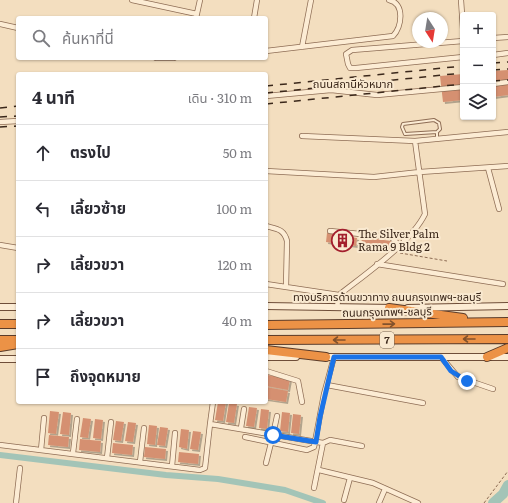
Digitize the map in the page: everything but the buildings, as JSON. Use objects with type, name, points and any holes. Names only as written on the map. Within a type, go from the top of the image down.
[{"type":"highway","points":[[389,308],[498,322]]},
{"type":"highway","name":"ถนนกรุงเทพฯ-ชลบุรี","points":[[268,325],[508,322]]},
{"type":"highway","points":[[0,324],[16,324]]},
{"type":"highway","name":"7","points":[[268,340],[508,339]]},
{"type":"highway","points":[[0,340],[16,340]]},
{"type":"highway","points":[[0,348],[16,344]]},
{"type":"highway","points":[[487,357],[508,348]]},
{"type":"highway","points":[[268,350],[330,357]]},
{"type":"main road","name":"ทางบริการด้านขวาทาง ถนนกรุงเทพฯ-ชลบุรี","points":[[268,306],[389,308],[508,306]]},
{"type":"main road","points":[[0,307],[16,307]]},
{"type":"main road","points":[[268,357],[508,357]]},
{"type":"main road","points":[[0,359],[16,359]]},
{"type":"street","points":[[132,0],[197,16],[200,0]]},
{"type":"street","points":[[254,16],[257,0]]},
{"type":"street","points":[[302,47],[311,0]]},
{"type":"street","points":[[268,51],[393,36],[397,32],[400,13],[399,7],[392,0]]},
{"type":"street","points":[[461,0],[462,12]]},
{"type":"street","points":[[0,24],[16,28]]},
{"type":"street","points":[[496,38],[508,37]]},
{"type":"street","points":[[460,41],[352,50],[346,54],[350,68],[460,58]]},
{"type":"street","points":[[496,55],[508,53]]},
{"type":"street","points":[[496,84],[508,82]]},
{"type":"street","name":"ถนนสถานีหัวหมาก","points":[[268,96],[331,90],[377,95],[460,86]]},
{"type":"street","points":[[0,122],[16,121]]},
{"type":"street","points":[[302,136],[415,141],[508,132]]},
{"type":"street","points":[[337,307],[339,295],[392,252],[420,223],[425,214],[415,141]]},
{"type":"street","points":[[268,171],[374,178],[420,172],[508,166]]},
{"type":"street","points":[[488,168],[499,209]]},
{"type":"street","points":[[268,227],[281,230],[285,234],[287,241],[286,287]]},
{"type":"street","points":[[330,231],[391,237],[399,245]]},
{"type":"street","points":[[0,245],[16,248]]},
{"type":"street","points":[[377,264],[503,284]]},
{"type":"street","points":[[268,284],[339,295]]},
{"type":"street","points":[[245,437],[310,450],[316,442],[327,385],[330,357]]},
{"type":"street","points":[[441,357],[458,377],[493,389]]},
{"type":"street","points":[[268,372],[298,381],[302,402]]},
{"type":"street","points":[[327,385],[423,403]]},
{"type":"street","points":[[0,445],[200,470],[205,468],[213,404]]},
{"type":"street","points":[[241,428],[244,409]]},
{"type":"street","points":[[273,435],[277,416]]},
{"type":"street","points":[[41,450],[44,418]]},
{"type":"street","points":[[73,453],[77,419]]},
{"type":"street","points":[[107,458],[111,422]]},
{"type":"street","points":[[210,424],[241,428],[316,442],[323,443],[330,440],[362,446]]},
{"type":"street","points":[[140,462],[144,428]]},
{"type":"street","points":[[172,466],[176,433]]},
{"type":"street","points":[[266,463],[271,443]]},
{"type":"street","points":[[314,488],[323,443]]},
{"type":"street","points":[[16,503],[20,468]]},
{"type":"street","points":[[318,470],[373,483],[418,503]]},
{"type":"street","points":[[344,500],[350,478]]},
{"type":"street","points":[[379,503],[385,489]]},
{"type":"lane","points":[[435,139],[437,136],[436,132],[440,129],[438,123],[434,120],[403,124],[402,127],[405,134],[436,132]]},
{"type":"path","points":[[392,252],[447,261]]},
{"type":"path","points":[[484,503],[508,471]]},
{"type":"waterway","points":[[0,455],[166,475],[218,479],[285,490],[323,503]]},
{"type":"waterway","points":[[493,503],[503,494],[508,485]]},
{"type":"railway","points":[[496,63],[508,62]]},
{"type":"railway","points":[[268,86],[460,66]]},
{"type":"railway","points":[[496,70],[508,69]]},
{"type":"railway","points":[[268,93],[460,73]]},
{"type":"railway","points":[[496,81],[508,80]]},
{"type":"railway","points":[[268,104],[460,84]]},
{"type":"railway","points":[[0,108],[16,106]]},
{"type":"railway","points":[[0,117],[16,116]]},
{"type":"railway","points":[[0,127],[16,126]]},
{"type":"place","name":"The Silver Palm Rama 9 Bldg 2","points":[[342,240]]},
{"type":"route","points":[[273,435],[316,442],[324,394],[334,357],[441,357],[451,371],[458,377],[467,381]]}]
